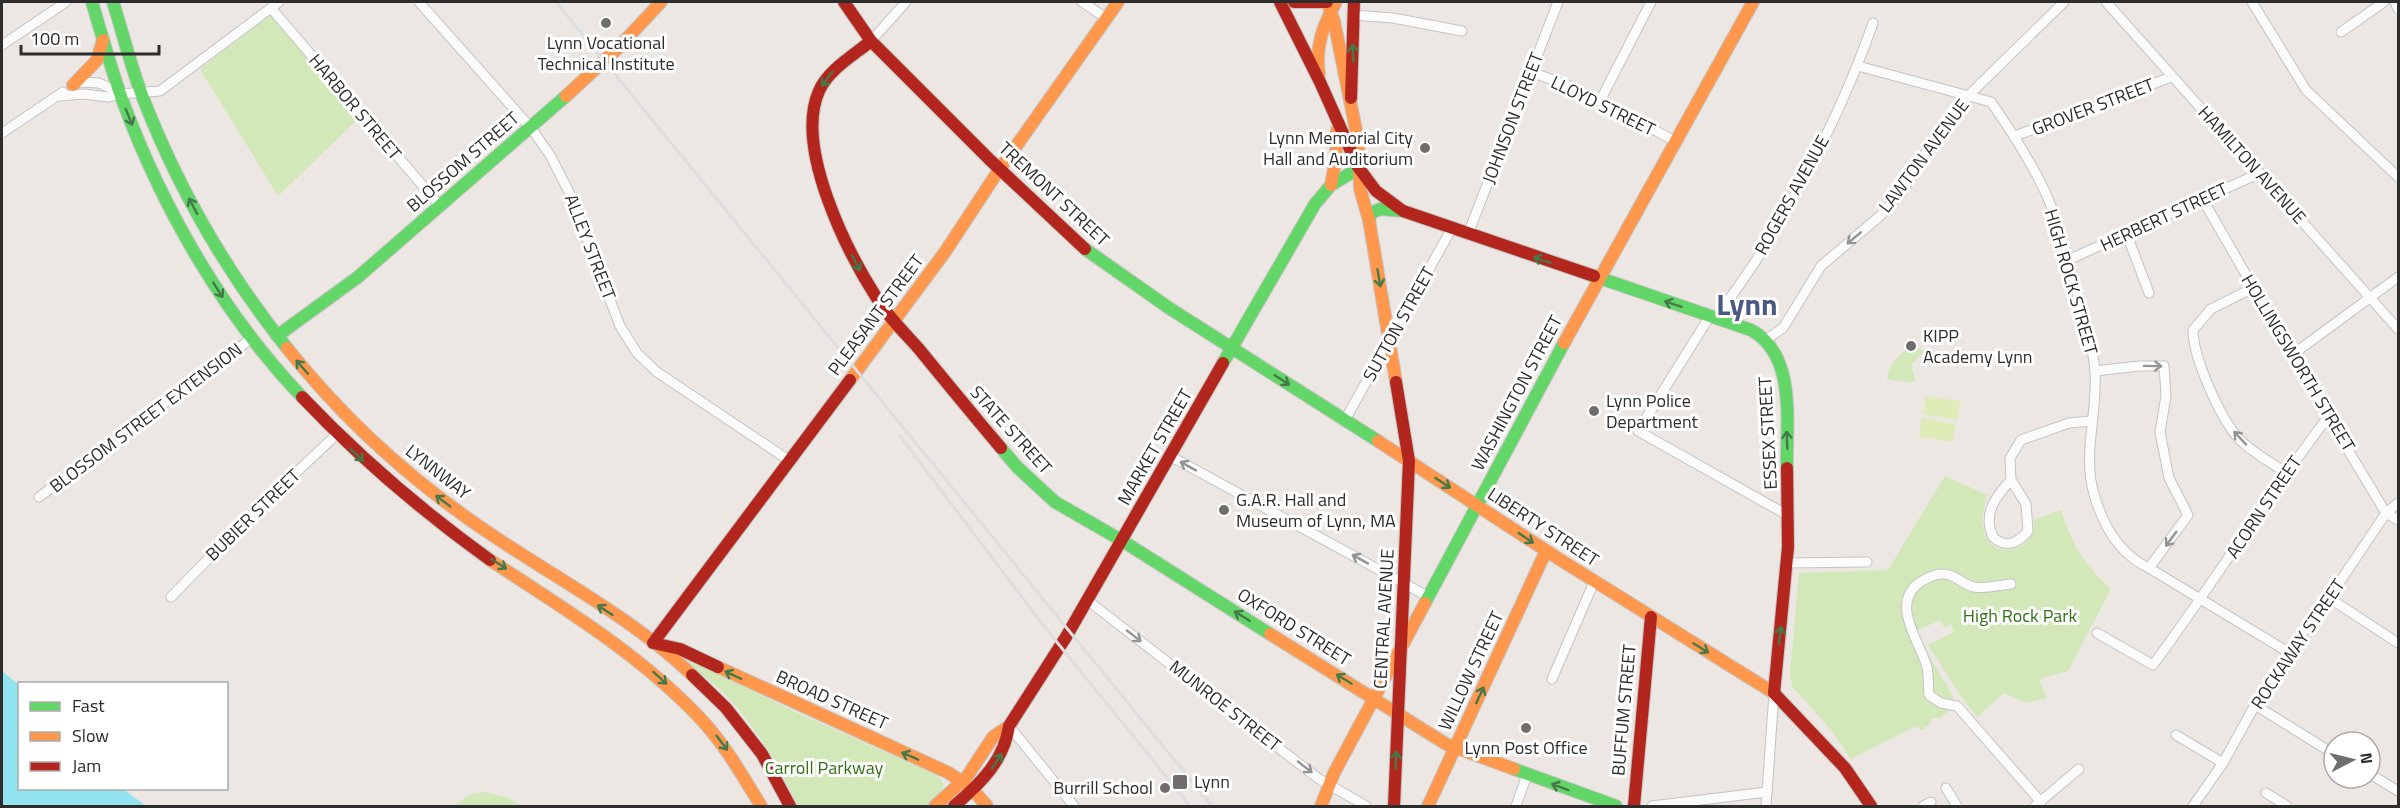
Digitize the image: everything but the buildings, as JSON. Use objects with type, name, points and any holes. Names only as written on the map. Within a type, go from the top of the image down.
[{"type":"main road","points":[[92,2],[120,94],[154,176],[177,221],[211,279],[260,349],[292,388],[336,435],[388,483],[444,528],[599,631],[684,699],[735,760],[761,807]]},
{"type":"main road","name":"LYNNWAY","points":[[114,2],[142,93],[172,165],[228,268],[277,336],[348,417],[416,479],[484,530],[653,643],[700,680],[735,717],[764,757],[790,807]]},
{"type":"main road","name":"BLOSSOM STREET","points":[[260,349],[354,279],[531,128],[617,49],[661,2]]},
{"type":"main road","name":"TREMONT STREET","points":[[844,2],[871,41],[1000,169],[1102,264],[1232,348]]},
{"type":"main road","name":"PLEASANT STREET","points":[[653,643],[952,243],[1000,169],[1118,2]]},
{"type":"main road","points":[[1280,2],[1333,111],[1349,153],[1375,193],[1403,211],[1751,330],[1767,339]]},
{"type":"main road","points":[[1294,2],[1330,4],[1317,42],[1317,64],[1322,87]]},
{"type":"main road","points":[[1350,105],[1354,73],[1354,2]]},
{"type":"main road","name":"WASHINGTON STREET","points":[[1321,807],[1329,785],[1598,279],[1754,2]]},
{"type":"main road","name":"CENTRAL AVENUE","points":[[1330,4],[1358,140],[1360,189],[1370,220],[1409,461],[1394,807]]},
{"type":"main road","points":[[73,85],[97,62],[103,39]]},
{"type":"main road","name":"STATE STREET","points":[[871,41],[834,70],[819,90],[812,116],[814,153],[825,190],[852,255],[879,302],[1017,467],[1055,502],[1121,540]]},
{"type":"main road","points":[[1331,185],[1337,144],[1333,111]]},
{"type":"main road","name":"MARKET STREET","points":[[950,802],[993,737],[1009,726],[1062,644],[1315,204],[1331,185],[1359,168]]},
{"type":"main road","points":[[1370,220],[1371,213],[1378,210],[1403,211]]},
{"type":"main road","name":"ESSEX STREET","points":[[1767,339],[1778,355],[1784,374],[1789,516],[1787,563],[1774,693]]},
{"type":"main road","name":"LIBERTY STREET","points":[[1232,348],[1594,582],[1774,693]]},
{"type":"main road","name":"OXFORD STREET","points":[[1121,540],[1455,748],[1616,807]]},
{"type":"main road","name":"WILLOW STREET","points":[[1428,807],[1546,551]]},
{"type":"main road","name":"BUFFUM STREET","points":[[1634,807],[1651,617]]},
{"type":"main road","name":"BROAD STREET","points":[[653,643],[680,649],[963,781],[974,790],[987,807]]},
{"type":"main road","points":[[1774,693],[1845,768],[1871,807]]},
{"type":"main road","name":"MARKET STREET","points":[[950,802],[974,790],[1002,752],[1008,740],[1009,726]]},
{"type":"main road","points":[[934,807],[950,802]]},
{"type":"street","points":[[2,45],[66,2]]},
{"type":"street","points":[[60,96],[88,94],[109,97],[163,90],[279,2]]},
{"type":"street","name":"ALLEY STREET","points":[[419,2],[531,128],[550,155],[570,192],[620,326],[637,353],[657,372],[789,461]]},
{"type":"street","points":[[871,41],[906,2]]},
{"type":"street","points":[[1082,2],[1106,18]]},
{"type":"street","name":"JOHNSON STREET","points":[[1468,234],[1558,2]]},
{"type":"street","points":[[1600,101],[1651,2]]},
{"type":"street","name":"LAWTON AVENUE","points":[[1767,339],[1783,328],[1821,266],[1880,216],[1901,193],[1943,125],[1969,95],[2064,2]]},
{"type":"street","name":"HAMILTON AVENUE","points":[[2106,2],[2398,329]]},
{"type":"street","points":[[2252,2],[2306,90],[2398,177]]},
{"type":"street","points":[[2341,32],[2385,2]]},
{"type":"street","points":[[2395,2],[2398,9]]},
{"type":"street","name":"HARBOR STREET","points":[[271,8],[440,206]]},
{"type":"street","points":[[1353,15],[1386,17],[1462,31]]},
{"type":"street","name":"ROGERS AVENUE","points":[[1789,516],[1638,431],[1713,317],[1775,230],[1828,130],[1858,66],[1873,23]]},
{"type":"street","points":[[1858,66],[1969,95]]},
{"type":"street","name":"LLOYD STREET","points":[[1532,72],[1575,88],[1675,141]]},
{"type":"street","name":"GROVER STREET","points":[[2015,136],[2171,77]]},
{"type":"street","points":[[2,133],[60,96],[73,85],[82,82],[99,83],[120,94]]},
{"type":"street","name":"HIGH ROCK STREET","points":[[1969,95],[1992,102],[2015,136],[2047,196],[2068,260],[2095,371],[2096,399],[2089,458],[2092,491],[2100,516],[2114,540],[2134,561],[2202,599],[2288,652]]},
{"type":"street","name":"HERBERT STREET","points":[[2068,260],[2260,173]]},
{"type":"street","name":"HOLLINGSWORTH STREET","points":[[2203,200],[2386,513],[2398,520]]},
{"type":"street","name":"SUTTON STREET","points":[[1345,420],[1452,228]]},
{"type":"street","points":[[2127,235],[2149,293]]},
{"type":"street","points":[[2292,355],[2398,278]]},
{"type":"street","points":[[2253,288],[2211,309],[2193,330],[2193,344],[2213,395],[2227,422],[2241,441],[2286,473]]},
{"type":"street","name":"BLOSSOM STREET EXTENSION","points":[[39,497],[252,338]]},
{"type":"street","points":[[2095,371],[2139,366],[2164,366],[2166,396],[2160,432],[2169,477],[2188,515],[2149,568]]},
{"type":"street","name":"ACORN STREET","points":[[2097,633],[2153,665],[2202,599],[2286,473],[2328,417]]},
{"type":"street","points":[[2011,480],[1996,495],[1989,515],[1990,532],[1993,537],[2005,544],[2014,543],[2028,531],[2026,504],[2011,480],[2010,458],[2021,440],[2069,423],[2092,421]]},
{"type":"street","name":"BUBIER STREET","points":[[171,597],[246,520],[336,435]]},
{"type":"street","points":[[1170,456],[1429,597]]},
{"type":"street","name":"ROCKAWAY STREET","points":[[2193,807],[2223,763],[2288,652],[2329,598],[2386,513],[2398,503]]},
{"type":"street","points":[[1787,563],[1867,562]]},
{"type":"street","points":[[2011,584],[1976,587],[1968,585],[1956,576],[1938,574],[1914,587],[1905,607],[1907,618],[1928,669],[1929,695],[1941,703],[1957,706],[2038,804],[2079,769]]},
{"type":"street","points":[[1552,679],[1594,582]]},
{"type":"street","points":[[2329,598],[2398,642]]},
{"type":"street","name":"MUNROE STREET","points":[[1087,600],[1329,785],[1366,807]]},
{"type":"street","points":[[1766,807],[1774,693]]},
{"type":"street","points":[[2255,705],[2322,747]]},
{"type":"street","points":[[1009,726],[1074,807]]},
{"type":"street","points":[[2176,735],[2223,763]]},
{"type":"street","points":[[1516,807],[1527,775]]},
{"type":"street","points":[[2382,781],[2398,791]]},
{"type":"street","points":[[1946,788],[1958,807]]},
{"type":"street","points":[[1652,807],[1767,792]]},
{"type":"street","points":[[2266,792],[2287,807]]},
{"type":"green space","points":[[274,12],[356,121],[278,196],[200,69]]},
{"type":"green space","points":[[1915,347],[1925,351],[1911,365],[1915,381],[1910,383],[1887,379],[1896,359],[1905,351]]},
{"type":"green space","points":[[1926,396],[1960,401],[1957,420],[1923,414]]},
{"type":"green space","points":[[1922,418],[1956,424],[1953,442],[1919,437]]},
{"type":"green space","name":"High Rock Park","points":[[1945,476],[1987,495],[1983,528],[1987,539],[1993,546],[2001,549],[2010,550],[2019,547],[2027,541],[2032,532],[2034,520],[2061,510],[2080,553],[2093,571],[2111,589],[2068,671],[2039,679],[2047,698],[2027,703],[2004,693],[1977,717],[1928,645],[1954,632],[1951,624],[1944,627],[1940,620],[1916,631],[1953,696],[1952,707],[1941,718],[1932,718],[1930,724],[1922,730],[1917,726],[1851,759],[1831,730],[1792,686],[1790,672],[1799,573],[1888,570]]},
{"type":"green space","name":"Carroll Parkway","points":[[680,655],[791,710],[937,775],[943,782],[943,792],[925,806],[798,806],[775,762],[747,720],[725,694]]},
{"type":"green space","points":[[485,792],[506,797],[523,806],[453,806],[471,794]]},
{"type":"water","points":[[2,671],[18,684],[18,790],[124,790],[146,806],[2,806]]},
{"type":"railway","points":[[556,2],[1212,806]]},
{"type":"railway","points":[[900,436],[1043,625],[1190,806]]},
{"type":"traffic: fast","points":[[92,2],[123,102],[176,220],[221,295],[246,331],[302,397]]},
{"type":"traffic: fast","points":[[113,2],[139,86],[157,132],[188,197],[224,260],[287,348]]},
{"type":"traffic: fast","points":[[277,336],[358,277],[566,96]]},
{"type":"traffic: fast","points":[[1223,363],[1315,204],[1331,185],[1359,168]]},
{"type":"traffic: fast","points":[[1369,220],[1371,213],[1380,209],[1403,211]]},
{"type":"traffic: fast","points":[[1085,249],[1169,308],[1378,441]]},
{"type":"traffic: fast","points":[[1594,276],[1751,330],[1766,341],[1776,356],[1786,391],[1787,468]]},
{"type":"traffic: fast","points":[[1425,603],[1564,343]]},
{"type":"traffic: fast","points":[[1001,448],[1017,467],[1055,502],[1121,540],[1270,634]]},
{"type":"traffic: fast","points":[[1514,769],[1616,806]]},
{"type":"traffic: slow","points":[[566,96],[617,49],[661,2]]},
{"type":"traffic: slow","points":[[850,380],[945,252],[995,176],[1118,2]]},
{"type":"traffic: slow","points":[[1327,2],[1334,21],[1358,140],[1360,189],[1369,220],[1396,382]]},
{"type":"traffic: slow","points":[[1319,74],[1318,54],[1321,36],[1336,2]]},
{"type":"traffic: slow","points":[[1564,343],[1753,2]]},
{"type":"traffic: slow","points":[[73,85],[97,60],[103,40]]},
{"type":"traffic: slow","points":[[1331,185],[1336,157],[1337,130]]},
{"type":"traffic: slow","points":[[287,348],[358,427],[437,496],[495,537],[622,619],[670,655],[692,675]]},
{"type":"traffic: slow","points":[[1378,441],[1559,559],[1774,693]]},
{"type":"traffic: slow","points":[[1428,806],[1546,551]]},
{"type":"traffic: slow","points":[[490,560],[599,632],[675,693],[716,737],[761,806]]},
{"type":"traffic: slow","points":[[1321,806],[1334,773],[1425,603]]},
{"type":"traffic: slow","points":[[1270,634],[1446,744],[1514,769]]},
{"type":"traffic: slow","points":[[718,667],[949,773],[971,788],[987,806]]},
{"type":"traffic: slow","points":[[935,806],[966,778],[993,737],[1009,726]]},
{"type":"traffic: jam","points":[[844,2],[871,41],[990,160],[1085,249]]},
{"type":"traffic: jam","points":[[1280,2],[1320,82],[1358,167],[1376,191],[1403,211],[1594,276]]},
{"type":"traffic: jam","points":[[1294,2],[1327,2]]},
{"type":"traffic: jam","points":[[1351,98],[1354,2]]},
{"type":"traffic: jam","points":[[871,41],[835,70],[819,91],[813,114],[813,141],[828,198],[852,255],[882,307],[1001,448]]},
{"type":"traffic: jam","points":[[954,806],[982,780],[996,761],[1009,726],[1066,637],[1223,363]]},
{"type":"traffic: jam","points":[[718,667],[680,649],[653,643],[850,380]]},
{"type":"traffic: jam","points":[[1394,806],[1409,461],[1396,382]]},
{"type":"traffic: jam","points":[[302,397],[392,483],[490,560]]},
{"type":"traffic: jam","points":[[1774,693],[1788,547],[1787,468]]},
{"type":"traffic: jam","points":[[1634,806],[1651,617]]},
{"type":"traffic: jam","points":[[692,675],[726,708],[762,754],[790,806]]},
{"type":"traffic: jam","points":[[1774,693],[1845,768],[1871,806]]},
{"type":"place","name":"Lynn Vocational Technical Institute","points":[[606,23]]},
{"type":"place","name":"Lynn Memorial City Hall and Auditorium","points":[[1425,148]]},
{"type":"place","name":"KIPP Academy Lynn","points":[[1911,346]]},
{"type":"place","name":"Lynn Police Department","points":[[1594,411]]},
{"type":"place","name":"G.A.R. Hall and Museum of Lynn, MA","points":[[1224,510]]},
{"type":"place","name":"Lynn Post Office","points":[[1526,728]]},
{"type":"place","name":"Lynn","points":[[1180,782]]},
{"type":"place","name":"Burrill School","points":[[1165,788]]},
{"type":"district","name":"Lynn","points":[[1747,305]]}]
